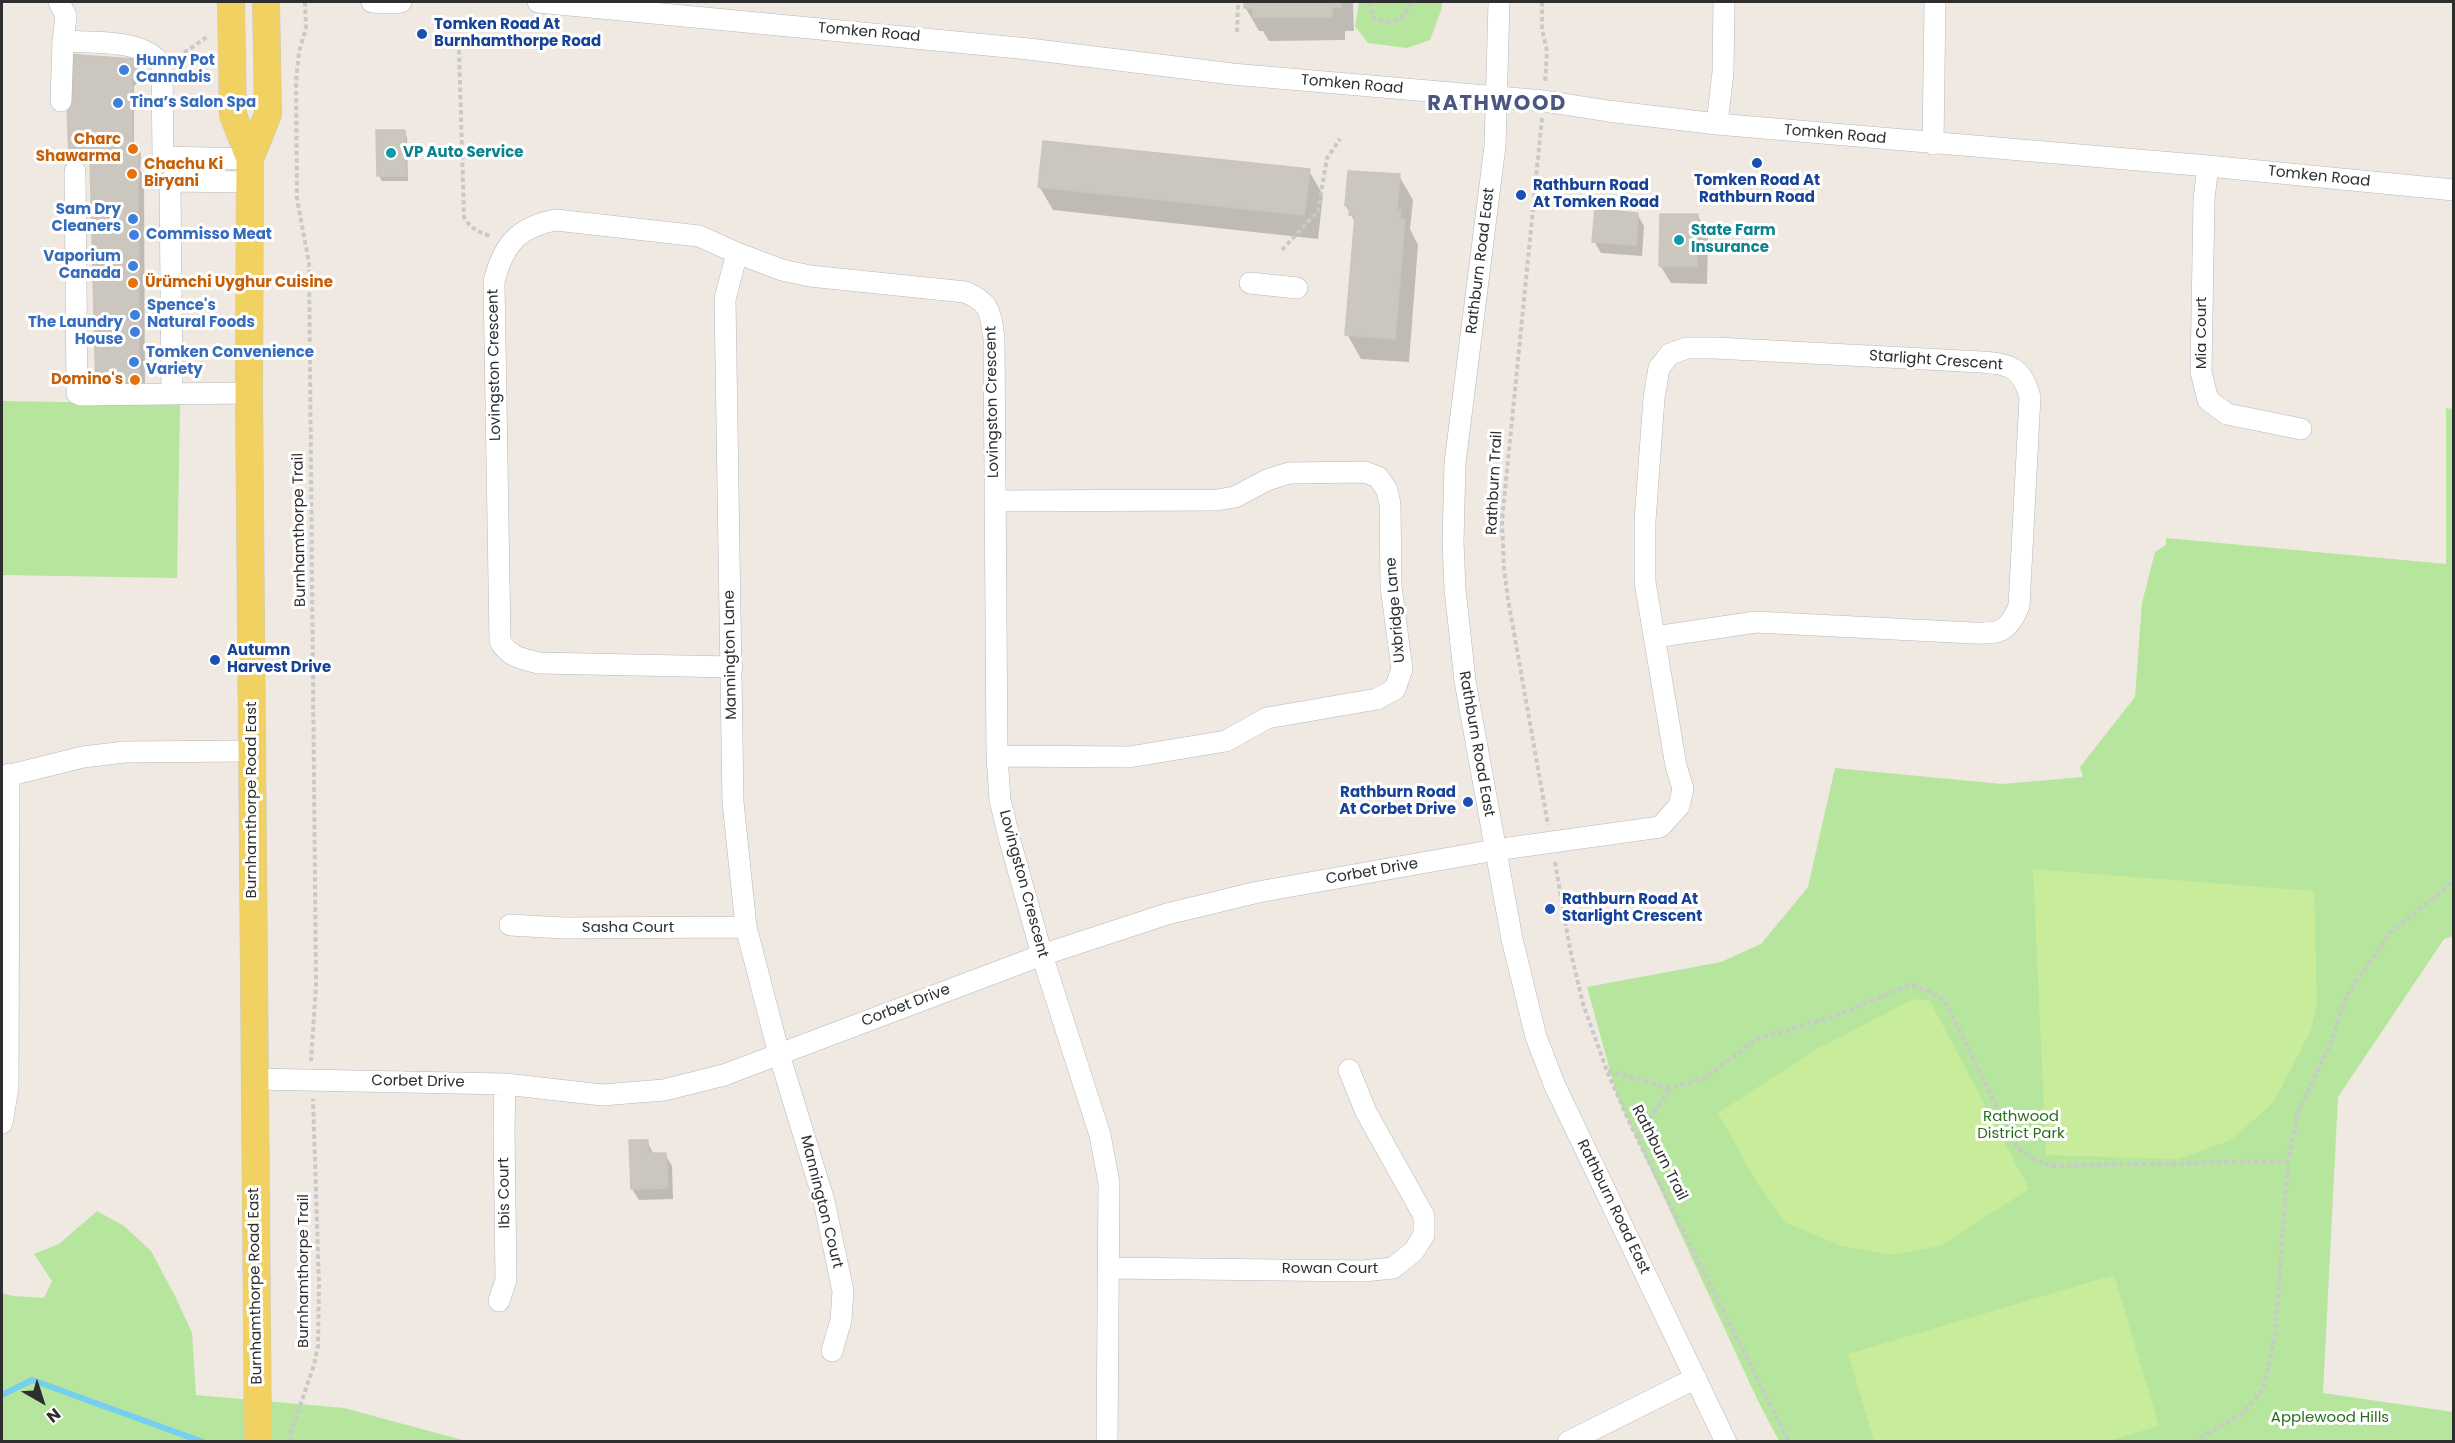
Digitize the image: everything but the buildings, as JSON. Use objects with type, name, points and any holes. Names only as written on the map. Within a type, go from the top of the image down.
[{"type":"main road","name":"Burnhamthorpe Road East","points":[[231,2],[233,115],[250,170],[249,393],[258,1438]]},
{"type":"main road","name":"Burnhamthorpe Road East","points":[[250,170],[268,114],[266,2]]},
{"type":"street","points":[[372,2],[400,2]]},
{"type":"street","name":"Tomken Road","points":[[538,2],[1029,49],[1232,74],[1544,101],[1717,124],[2208,166],[2454,190]]},
{"type":"street","name":"Rathburn Road East","points":[[1500,2],[1496,146],[1455,463],[1453,542],[1455,589],[1465,681],[1512,939],[1536,1037],[1555,1086],[1726,1442]]},
{"type":"street","points":[[1717,124],[1723,72],[1724,2]]},
{"type":"street","points":[[1933,144],[1935,2]]},
{"type":"street","points":[[61,101],[63,41],[68,6]]},
{"type":"street","points":[[63,41],[130,46],[156,58],[162,65],[163,157],[250,170]]},
{"type":"street","name":"Mia Court","points":[[2208,166],[2204,199],[2201,372],[2208,400],[2227,414],[2301,429]]},
{"type":"street","points":[[172,394],[170,181],[250,170]]},
{"type":"street","points":[[75,171],[77,393],[81,395],[249,393]]},
{"type":"street","name":"Lovingston Crescent","points":[[732,667],[539,663],[520,659],[506,651],[500,641],[494,282],[499,262],[509,244],[522,232],[537,224],[556,220],[699,236],[782,270],[810,276],[965,292],[980,299],[989,309],[994,338],[997,756],[1000,800],[1042,956],[1100,1135],[1109,1182],[1107,1442]]},
{"type":"street","name":"Mannington Lane","points":[[736,253],[725,299],[733,802],[746,927],[779,1054]]},
{"type":"street","points":[[1250,283],[1297,288]]},
{"type":"street","name":"Starlight Crescent","points":[[1553,851],[1660,827],[1679,806],[1683,789],[1676,766],[1645,582],[1645,521],[1657,378],[1659,368],[1670,354],[1687,348],[1715,348],[1982,362],[2005,364],[2017,370],[2025,382],[2030,397],[2019,606],[2012,622],[2004,630],[1991,634],[1756,622],[1655,638]]},
{"type":"street","name":"Uxbridge Lane","points":[[994,501],[1217,500],[1235,497],[1267,480],[1289,473],[1365,472],[1378,477],[1387,490],[1390,504],[1391,586],[1402,669],[1395,689],[1377,699],[1267,718],[1226,741],[1129,757],[997,756]]},
{"type":"street","points":[[2,1123],[8,1088],[5,775],[83,757],[125,752],[253,751]]},
{"type":"street","name":"Corbet Drive","points":[[254,1079],[506,1084],[603,1095],[664,1090],[724,1075],[1042,956],[1167,914],[1247,895],[1495,850],[1553,851]]},
{"type":"street","name":"Sasha Court","points":[[510,925],[564,928],[746,927]]},
{"type":"street","name":"Mannington Court","points":[[779,1054],[824,1201],[843,1292],[841,1320],[832,1351]]},
{"type":"street","name":"Rowan Court","points":[[1110,1268],[1363,1271],[1393,1268],[1414,1251],[1424,1235],[1424,1216],[1366,1112],[1349,1070]]},
{"type":"street","name":"Ibis Court","points":[[500,1301],[506,1280],[504,1128],[506,1084]]},
{"type":"street","points":[[1568,1442],[1696,1378]]},
{"type":"path","name":"Burnhamthorpe Trail","points":[[305,2],[306,28],[299,52],[296,82],[297,199],[309,263],[316,986],[311,1060]]},
{"type":"path","points":[[1237,32],[1238,2]]},
{"type":"path","points":[[1370,2],[1375,20],[1396,23],[1402,19],[1412,2]]},
{"type":"path","points":[[1542,2],[1542,29],[1547,51]]},
{"type":"path","points":[[459,50],[464,217],[476,231],[509,244]]},
{"type":"path","points":[[1282,250],[1318,211],[1327,159],[1340,139]]},
{"type":"path","name":"Rathburn Trail","points":[[1540,149],[1502,521],[1507,589],[1547,816]]},
{"type":"path","name":"Rathburn Trail","points":[[1553,851],[1582,1004],[1606,1071],[1789,1442]]},
{"type":"path","points":[[2194,1442],[2241,1414],[2263,1390],[2275,1337],[2288,1161],[2298,1112],[2332,1040],[2346,996],[2390,933],[2454,881]]},
{"type":"path","points":[[1606,1071],[1670,1088],[1703,1079],[1757,1039],[1832,1017],[1910,985],[1929,991],[1945,1001],[2017,1148],[2032,1158],[2052,1166],[2288,1161]]},
{"type":"path","points":[[1638,1138],[1670,1088]]},
{"type":"path","name":"Burnhamthorpe Trail","points":[[291,1442],[291,1432],[314,1365],[318,1346],[319,1285],[313,1096]]},
{"type":"green space","points":[[1359,2],[1442,2],[1442,8],[1430,40],[1407,48],[1368,43],[1355,26]]},
{"type":"green space","points":[[2,401],[180,404],[177,578],[2,575]]},
{"type":"green space","name":"Rathwood District Park","points":[[2446,408],[2453,409],[2453,936],[2444,939],[2338,1097],[2323,1393],[2453,1412],[2453,1441],[1779,1441],[1758,1401],[1617,1096],[1587,987],[1721,962],[1761,944],[1808,887],[1835,768],[2002,784],[2083,777],[2080,767],[2135,697],[2142,603],[2155,552],[2166,545],[2166,538],[2446,564]]},
{"type":"green space","points":[[2033,869],[2314,891],[2317,1005],[2311,1030],[2274,1102],[2231,1140],[2178,1159],[2046,1155]]},
{"type":"green space","points":[[1914,999],[1930,1001],[2029,1189],[1940,1246],[1889,1255],[1842,1246],[1786,1223],[1757,1183],[1718,1113],[1815,1050]]},
{"type":"green space","points":[[97,1211],[124,1226],[151,1251],[192,1333],[196,1395],[344,1408],[466,1441],[2,1441],[2,1293],[44,1298],[52,1281],[34,1254],[59,1244]]},
{"type":"green space","points":[[2114,1275],[2159,1426],[2108,1441],[1874,1441],[1848,1354]]},
{"type":"waterway","points":[[2,1395],[32,1380],[203,1442]]},
{"type":"place","name":"Tomken Road At Burnhamthorpe Road","points":[[422,34]]},
{"type":"place","name":"Hunny Pot Cannabis","points":[[124,70]]},
{"type":"place","name":"Tina’s Salon Spa","points":[[118,103]]},
{"type":"place","name":"Charc Shawarma","points":[[133,149]]},
{"type":"place","name":"VP Auto Service","points":[[391,153]]},
{"type":"place","name":"Tomken Road At Rathburn Road","points":[[1757,163]]},
{"type":"place","name":"Chachu Ki Biryani","points":[[132,174]]},
{"type":"place","name":"Rathburn Road At Tomken Road","points":[[1521,195]]},
{"type":"place","name":"Sam Dry Cleaners","points":[[133,219]]},
{"type":"place","name":"Commisso Meat","points":[[134,235]]},
{"type":"place","name":"State Farm Insurance","points":[[1679,240]]},
{"type":"place","name":"Vaporium Canada","points":[[133,266]]},
{"type":"place","name":"Ürümchi Uyghur Cuisine","points":[[133,283]]},
{"type":"place","name":"Spence's Natural Foods","points":[[135,315]]},
{"type":"place","name":"The Laundry House","points":[[135,332]]},
{"type":"place","name":"Tomken Convenience Variety","points":[[134,362]]},
{"type":"place","name":"Domino's","points":[[135,380]]},
{"type":"place","name":"Autumn Harvest Drive","points":[[215,660]]},
{"type":"place","name":"Rathburn Road At Corbet Drive","points":[[1468,802]]},
{"type":"place","name":"Rathburn Road At Starlight Crescent","points":[[1550,909]]},
{"type":"district","name":"RATHWOOD","points":[[1497,105]]},
{"type":"park label","name":"Applewood Hills","points":[[2330,1418]]}]
